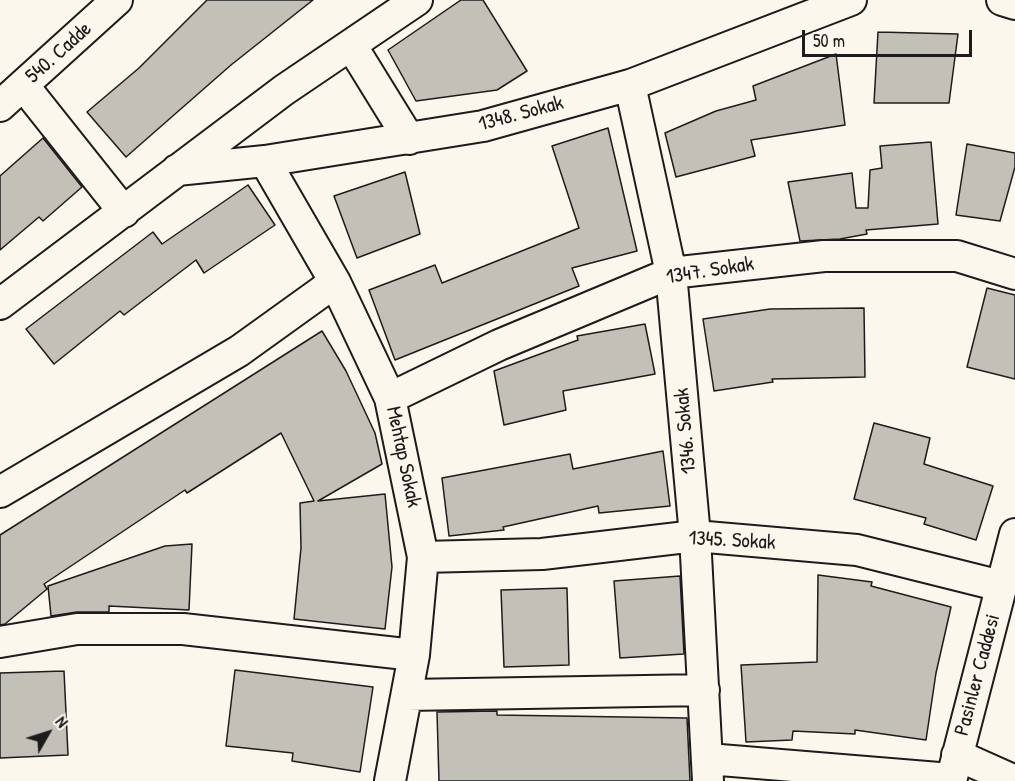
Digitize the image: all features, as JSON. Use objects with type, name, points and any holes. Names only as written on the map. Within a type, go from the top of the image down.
[{"type":"street","name":"540. Cadde","points":[[0,106],[117,0]]},
{"type":"street","points":[[0,304],[284,90],[417,0]]},
{"type":"street","name":"1348. Sokak","points":[[177,170],[265,161],[483,126],[630,85],[851,0]]},
{"type":"street","points":[[1002,0],[1015,4]]},
{"type":"street","points":[[351,45],[409,139]]},
{"type":"street","points":[[23,85],[124,212]]},
{"type":"street","name":"1346. Sokak","points":[[630,85],[671,273],[695,536],[708,770]]},
{"type":"street","name":"Mehtap Sokak","points":[[265,161],[335,282],[390,398],[423,557],[414,655],[390,781]]},
{"type":"street","name":"1347. Sokak","points":[[390,398],[499,345],[671,273],[824,256],[957,256],[1015,274]]},
{"type":"street","points":[[0,492],[239,351],[335,282]]},
{"type":"street","name":"Pasinler Caddesi","points":[[953,772],[1015,534]]},
{"type":"street","name":"1345. Sokak","points":[[423,557],[542,554],[695,536],[857,550],[1001,586]]},
{"type":"street","points":[[0,642],[77,629],[183,629],[414,655]]},
{"type":"street","points":[[407,695],[704,690]]},
{"type":"street","points":[[708,770],[953,772],[1015,781]]},
{"type":"building","points":[[207,0],[313,0],[231,65],[126,157],[87,112],[139,68]]},
{"type":"building","points":[[461,0],[483,0],[527,71],[497,90],[416,101],[388,50]]},
{"type":"building","points":[[878,32],[958,34],[949,103],[874,103]]},
{"type":"building","points":[[836,54],[845,125],[751,140],[755,156],[676,177],[665,133],[716,111],[756,100],[753,86]]},
{"type":"building","points":[[608,128],[637,251],[572,268],[579,286],[395,360],[369,290],[435,265],[442,283],[579,228],[552,146]]},
{"type":"building","points":[[43,138],[82,187],[43,221],[39,217],[0,250],[0,176]]},
{"type":"building","points":[[931,142],[938,224],[866,230],[867,234],[840,239],[800,241],[788,182],[852,173],[856,208],[868,208],[870,170],[882,168],[880,146]]},
{"type":"building","points":[[967,144],[1015,153],[1015,167],[1000,221],[956,215]]},
{"type":"building","points":[[405,172],[420,234],[357,258],[334,196]]},
{"type":"building","points":[[248,185],[275,225],[204,273],[196,260],[124,315],[120,311],[54,364],[26,329],[153,232],[162,244]]},
{"type":"building","points":[[987,288],[1015,295],[1015,379],[967,367]]},
{"type":"building","points":[[864,308],[865,377],[772,379],[773,382],[714,391],[703,319],[770,309]]},
{"type":"building","points":[[645,324],[655,374],[563,391],[566,410],[504,425],[494,371],[578,340],[577,336]]},
{"type":"building","points":[[322,331],[346,371],[375,433],[382,464],[318,501],[385,494],[392,567],[385,629],[294,619],[301,548],[300,503],[314,501],[281,433],[187,493],[185,490],[44,584],[47,589],[5,624],[0,625],[0,535]]},
{"type":"building","points":[[874,423],[930,438],[924,464],[993,486],[976,540],[924,524],[926,518],[854,499]]},
{"type":"building","points":[[663,451],[670,506],[599,513],[598,506],[503,527],[504,530],[449,536],[442,478],[570,454],[573,469]]},
{"type":"building","points":[[192,544],[189,610],[109,606],[109,612],[77,612],[51,616],[48,586],[165,546]]},
{"type":"building","points":[[818,575],[872,582],[871,586],[951,607],[936,673],[926,740],[855,730],[855,734],[793,731],[792,740],[746,742],[741,665],[817,662]]},
{"type":"building","points":[[680,576],[684,654],[620,658],[614,581]]},
{"type":"building","points":[[567,588],[569,665],[504,667],[501,590]]},
{"type":"building","points":[[235,670],[373,687],[360,772],[292,761],[293,753],[226,746]]},
{"type":"building","points":[[64,671],[68,755],[0,758],[0,673]]},
{"type":"building","points":[[497,711],[497,715],[687,718],[690,781],[439,781],[437,712]]}]
